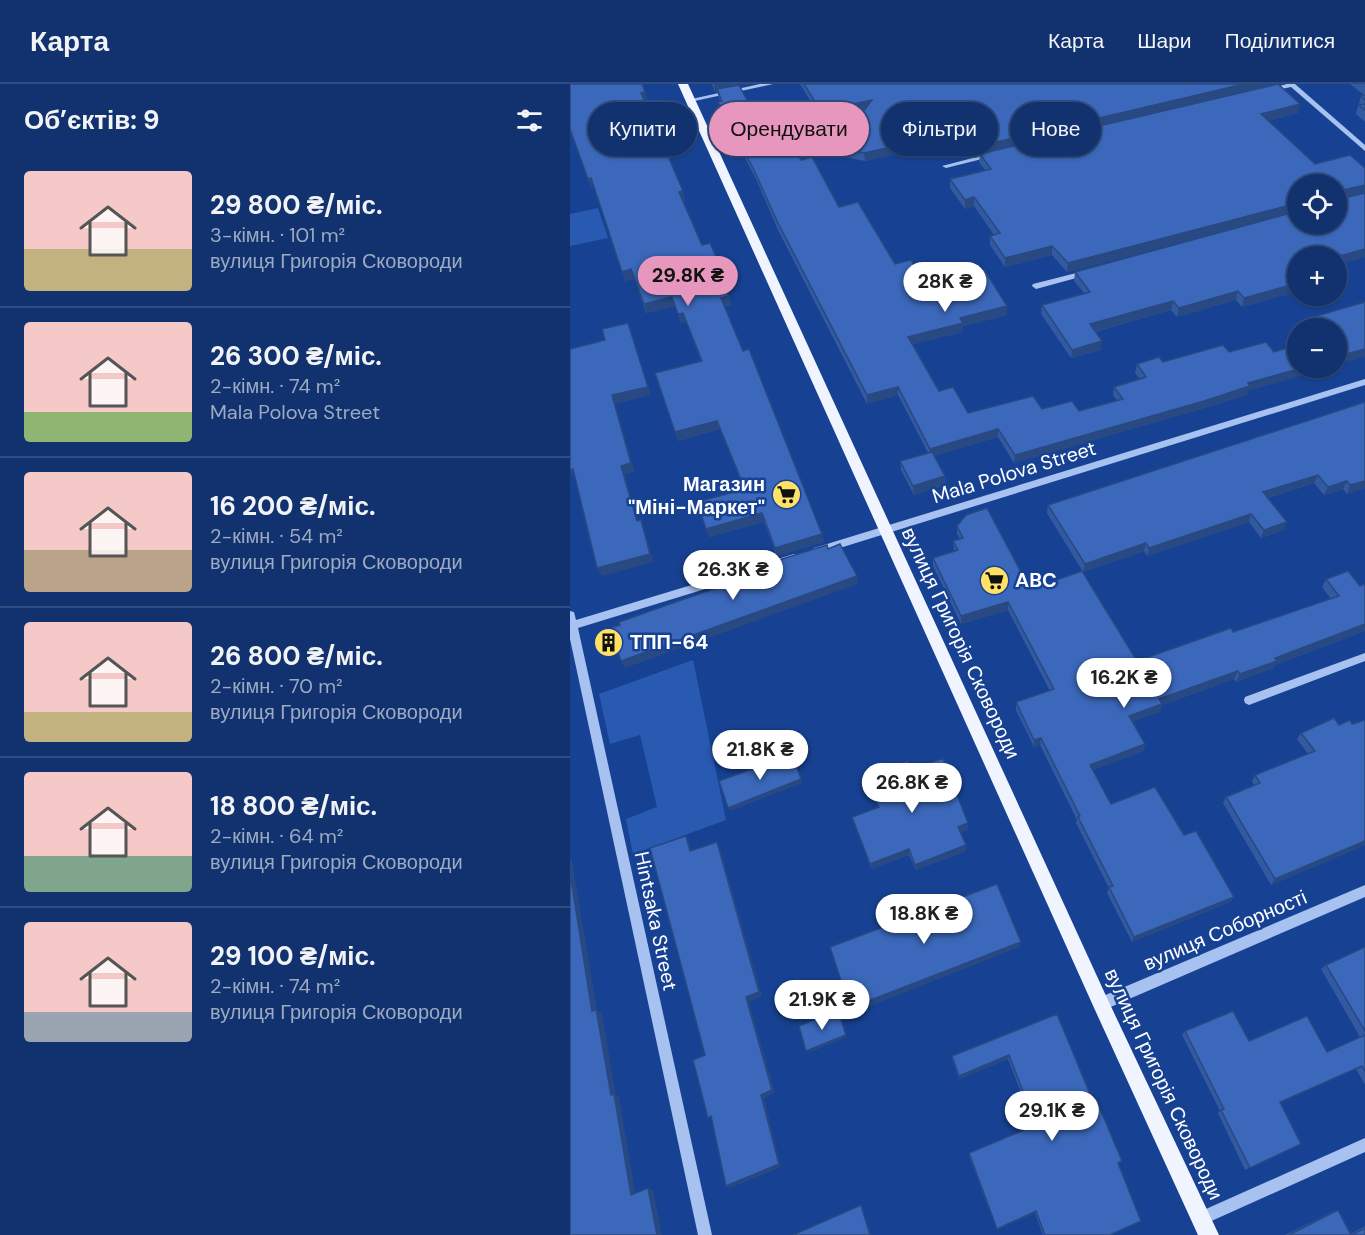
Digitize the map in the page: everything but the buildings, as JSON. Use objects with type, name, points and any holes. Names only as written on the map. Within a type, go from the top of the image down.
[{"type":"main road","name":"вулиця Григорія Сковороди","points":[[683,84],[1101,1004],[1205,1227]]},
{"type":"street","points":[[690,100],[770,84]]},
{"type":"street","points":[[1257,93],[1291,84],[1364,146]]},
{"type":"street","points":[[946,166],[1003,153]]},
{"type":"street","points":[[1036,286],[1093,270]]},
{"type":"street","name":"Mala Polova Street","points":[[571,622],[885,530],[1365,382]]},
{"type":"street","name":"Hintsaka Street","points":[[571,622],[705,1235]]},
{"type":"street","points":[[1249,700],[1365,657]]},
{"type":"street","name":"вулиця Соборності","points":[[1101,1004],[1365,891]]},
{"type":"street","name":"вулиця Григорія Сковороди","points":[[1205,1227],[1365,1145]]},
{"type":"shaded area","points":[[598,208],[608,238],[570,246],[570,214]]},
{"type":"shaded area","points":[[693,660],[726,820],[633,854],[626,819],[657,807],[640,735],[610,744],[599,694]]},
{"type":"place","name":"Магазин \"Міні-Маркет\"","points":[[786,495]]},
{"type":"place","name":"ABC","points":[[994,580]]},
{"type":"place","name":"ТПП-64","points":[[609,642]]}]
